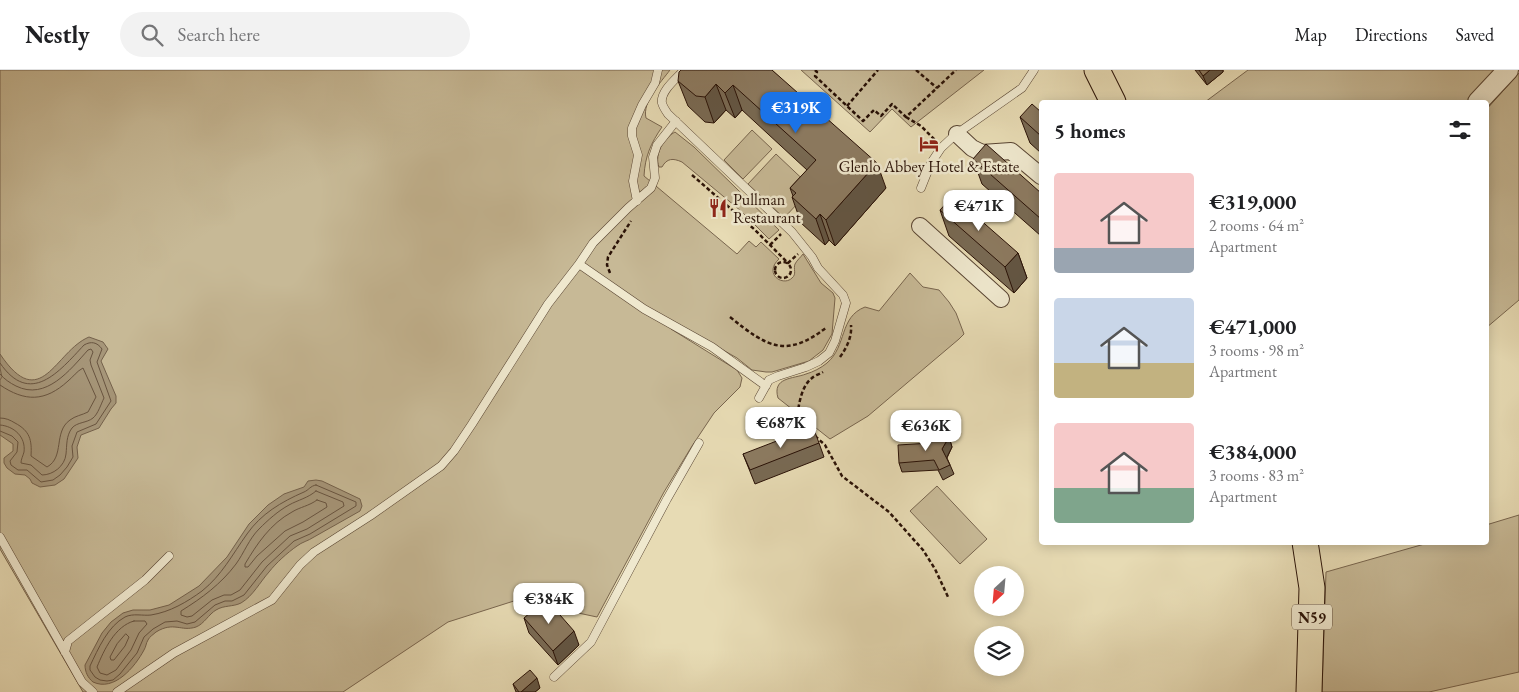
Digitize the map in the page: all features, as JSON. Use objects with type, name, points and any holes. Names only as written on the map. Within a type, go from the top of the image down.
[{"type":"main road","points":[[1097,70],[1112,100]]},
{"type":"main road","name":"N59","points":[[1305,545],[1312,588],[1309,692]]},
{"type":"street","points":[[1480,100],[1508,70]]},
{"type":"street","points":[[957,134],[972,148],[982,153],[993,154],[1011,151],[1039,174]]},
{"type":"street","points":[[920,226],[1001,298]]},
{"type":"lane","points":[[636,201],[633,181],[638,155],[632,136],[632,128],[642,105],[655,83],[658,70]]},
{"type":"lane","points":[[684,70],[662,96],[662,103],[668,114],[787,228],[843,296],[846,303],[835,342],[828,352],[819,360],[806,367],[769,380],[758,398]]},
{"type":"lane","points":[[922,188],[931,163],[942,147],[957,134],[1022,88],[1034,70]]},
{"type":"lane","points":[[117,692],[174,653],[272,600],[300,565],[314,552],[370,516],[441,466],[454,451],[472,424],[548,304],[593,243],[651,188],[655,178],[653,157],[657,145],[676,121]]},
{"type":"lane","points":[[579,264],[644,309],[712,347],[766,386]]},
{"type":"lane","points":[[554,677],[591,642],[699,442]]},
{"type":"lane","points":[[0,537],[82,682],[92,692]]},
{"type":"lane","points":[[65,652],[68,641],[144,580],[169,556]]},
{"type":"path","points":[[815,70],[817,72],[815,76],[863,121],[874,110],[881,116],[892,104],[906,117],[921,126],[942,147]]},
{"type":"path","points":[[847,106],[878,70]]},
{"type":"path","points":[[916,70],[937,88]]},
{"type":"path","points":[[906,117],[956,70]]},
{"type":"path","points":[[692,174],[788,263],[791,268],[789,275],[785,278],[778,276],[776,271],[778,264],[788,263],[805,248]]},
{"type":"path","points":[[613,287],[608,257],[638,206],[636,201]]},
{"type":"path","points":[[770,245],[787,228]]},
{"type":"path","points":[[730,318],[761,340],[778,346],[790,347],[819,333],[843,315]]},
{"type":"path","points":[[796,427],[802,426],[825,445],[842,476],[858,490],[877,502],[909,534],[935,569],[949,599]]},
{"type":"shaded area","points":[[0,70],[670,70],[653,92],[647,105],[646,118],[662,127],[649,150],[644,176],[737,254],[749,241],[756,247],[761,242],[779,259],[773,270],[776,278],[780,280],[788,280],[793,276],[795,264],[803,254],[821,283],[833,293],[835,298],[832,334],[823,350],[809,361],[766,372],[752,370],[737,358],[676,323],[671,329],[737,370],[742,378],[740,387],[714,413],[692,446],[664,492],[597,617],[517,600],[448,622],[343,692],[83,692],[0,549]]},
{"type":"shaded area","points":[[801,70],[984,70],[911,127],[892,109],[870,132]]},
{"type":"shaded area","points":[[1248,70],[1497,70],[1474,100],[1208,100]]},
{"type":"shaded area","points":[[1519,73],[1519,300],[1489,325],[1489,107]]},
{"type":"shaded area","points":[[752,130],[772,149],[743,179],[724,160]]},
{"type":"shaded area","points":[[675,132],[694,147],[779,230],[769,239],[741,211],[682,162],[670,160],[662,167],[659,167],[658,157],[661,147],[667,138]]},
{"type":"shaded area","points":[[776,154],[812,188],[784,218],[748,184]]},
{"type":"shaded area","points":[[910,273],[923,287],[939,290],[956,313],[964,334],[868,416],[830,439],[778,398],[778,386],[785,380],[811,372],[827,363],[838,348],[851,318],[865,307],[879,311]]},
{"type":"shaded area","points":[[937,486],[987,539],[960,564],[910,511]]},
{"type":"shaded area","points":[[1519,515],[1519,672],[1429,692],[1322,692],[1326,572],[1421,545],[1489,545],[1489,524]]},
{"type":"water","points":[[89,337],[103,342],[108,349],[101,361],[116,396],[116,403],[99,428],[81,435],[77,447],[78,458],[64,479],[55,485],[40,487],[32,483],[25,475],[15,474],[4,463],[4,458],[13,451],[13,444],[0,435],[0,380],[2,377],[0,354],[14,371],[26,379],[37,379],[47,374],[77,344]]},
{"type":"water","points":[[316,480],[360,499],[362,506],[360,511],[293,549],[275,565],[253,593],[241,603],[216,610],[202,624],[196,627],[168,627],[156,632],[149,639],[135,664],[116,681],[109,684],[101,684],[90,679],[85,665],[102,633],[111,622],[123,613],[133,610],[150,610],[169,605],[199,586],[227,557],[249,524],[268,505],[284,494],[304,487],[308,481]]},
{"type":"building","points":[[681,70],[772,70],[877,163],[826,220],[820,214],[816,219],[792,197],[796,193],[790,188],[816,160],[733,85],[725,93],[716,84],[705,97],[696,96],[678,81]]},
{"type":"building","points":[[1199,70],[1210,70],[1203,76]]},
{"type":"building","points":[[1032,104],[1039,110],[1039,134],[1020,117]]},
{"type":"building","points":[[986,144],[1039,191],[1039,217],[973,159]]},
{"type":"building","points":[[953,196],[1018,253],[1005,267],[940,210]]},
{"type":"building","points":[[813,427],[819,443],[750,470],[743,454]]},
{"type":"building","points":[[937,431],[949,437],[942,449],[950,465],[939,470],[934,460],[899,463],[898,445],[931,443]]},
{"type":"building","points":[[546,599],[574,631],[553,651],[524,618]]},
{"type":"building","points":[[530,670],[537,678],[519,692],[513,684]]},
{"type":"place","name":"Glenlo Abbey Hotel & Estate","points":[[929,144]]},
{"type":"place","name":"Pullman Restaurant","points":[[718,208]]}]
